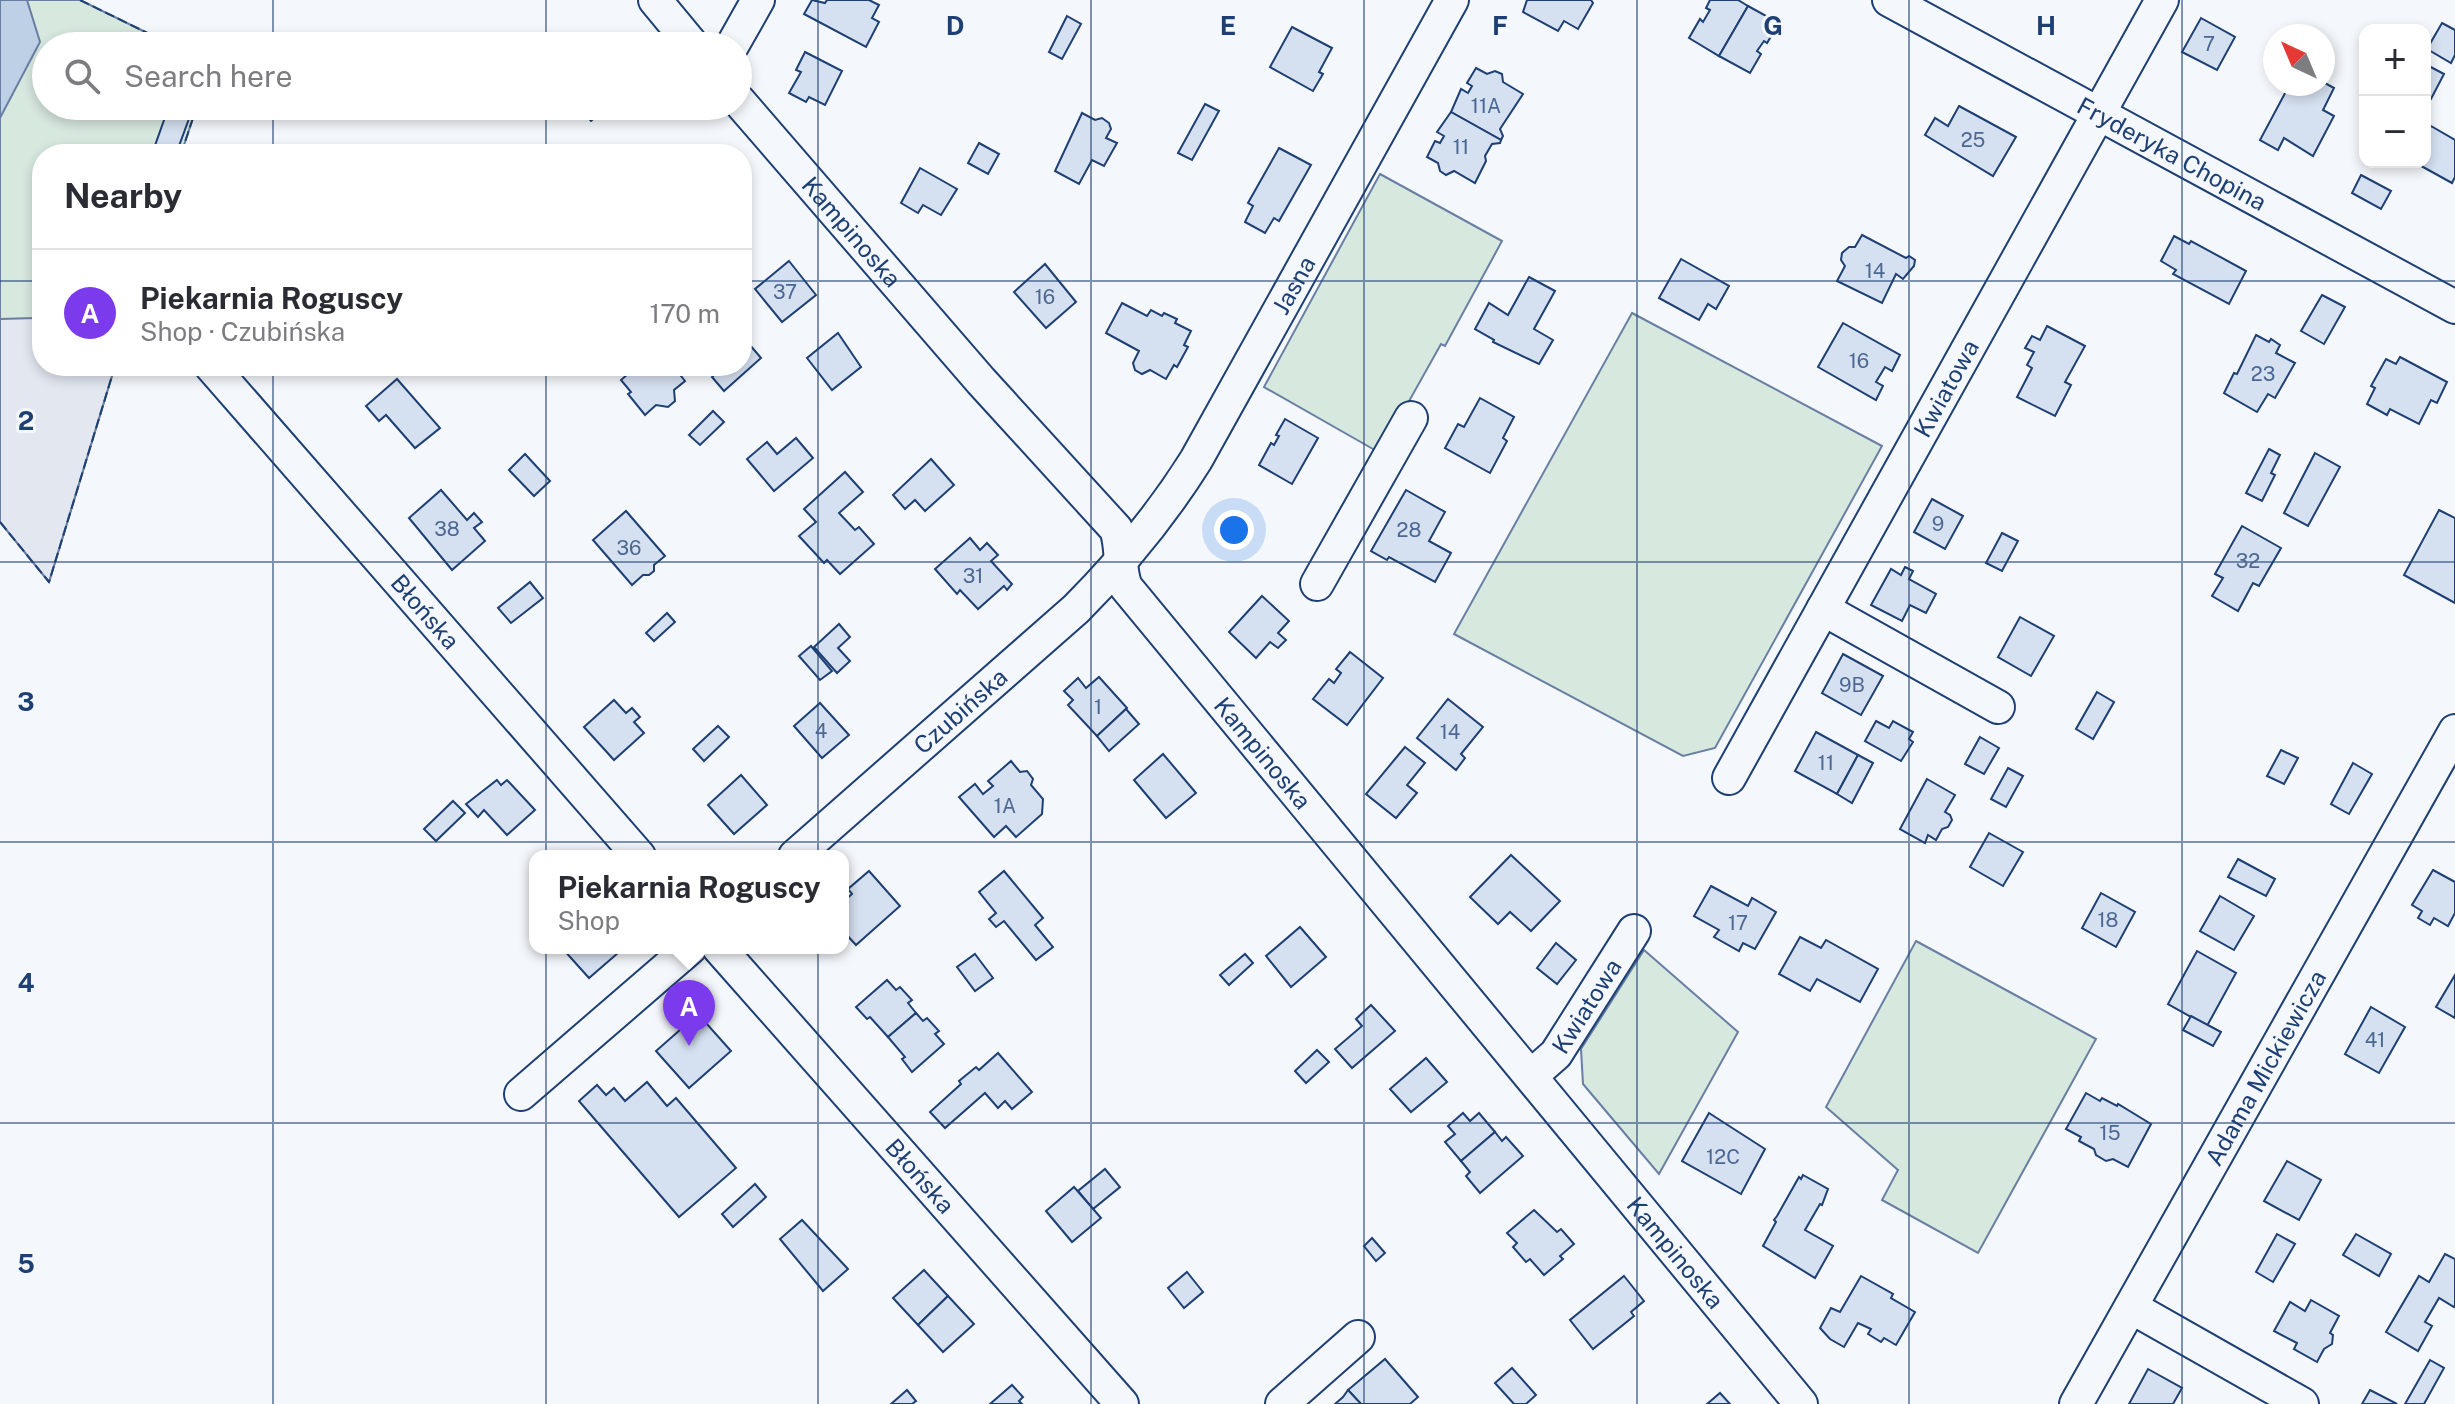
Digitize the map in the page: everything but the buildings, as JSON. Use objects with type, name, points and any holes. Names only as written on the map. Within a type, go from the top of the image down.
[{"type":"street","points":[[655,0],[681,32]]},
{"type":"street","points":[[740,32],[758,0]]},
{"type":"street","name":"Jasna","points":[[1121,560],[1170,501],[1196,460],[1452,0]]},
{"type":"street","name":"Fryderyka Chopina","points":[[1889,0],[2455,307]]},
{"type":"street","name":"Kwiatowa","points":[[1729,778],[2162,0]]},
{"type":"street","name":"Kampinoska","points":[[752,116],[981,381],[1116,529],[1126,587],[1801,1404]]},
{"type":"street","name":"Błońska","points":[[220,376],[634,850]]},
{"type":"street","points":[[1317,584],[1411,418]]},
{"type":"street","name":"Czubińska","points":[[802,850],[1076,609],[1121,560]]},
{"type":"street","points":[[1823,609],[1998,707]]},
{"type":"street","name":"Adama Mickiewicza","points":[[2076,1404],[2455,731]]},
{"type":"street","name":"Kwiatowa","points":[[1531,1076],[1556,1054],[1634,931]]},
{"type":"street","points":[[521,1094],[683,954]]},
{"type":"street","name":"Błońska","points":[[724,954],[1122,1404]]},
{"type":"street","points":[[2131,1307],[2302,1404]]},
{"type":"street","points":[[1282,1404],[1358,1337]]},
{"type":"shaded area","points":[[0,0],[80,0],[145,32],[32,32],[32,120],[192,120],[184,144],[32,144],[32,376],[112,376],[49,582],[0,522]]},
{"type":"shaded area","points":[[1380,174],[1502,241],[1445,346],[1441,344],[1380,453],[1264,387]]},
{"type":"shaded area","points":[[1632,313],[1882,446],[1715,748],[1683,756],[1454,634]]},
{"type":"shaded area","points":[[32,318],[32,376],[112,376],[49,582],[0,522],[0,319]]},
{"type":"shaded area","points":[[1916,941],[2096,1039],[1978,1253],[1882,1200],[1898,1170],[1826,1107]]},
{"type":"shaded area","points":[[1644,950],[1738,1032],[1659,1174],[1583,1084],[1581,1049]]},
{"type":"water","points":[[0,0],[27,0],[37,32],[32,32],[32,57],[0,118]]},
{"type":"fence","points":[[80,0],[145,32]]},
{"type":"fence","points":[[184,144],[192,120]]},
{"type":"fence","points":[[0,522],[49,582],[112,376]]},
{"type":"place","name":"Piekarnia Roguscy","points":[[689,1046]]}]
